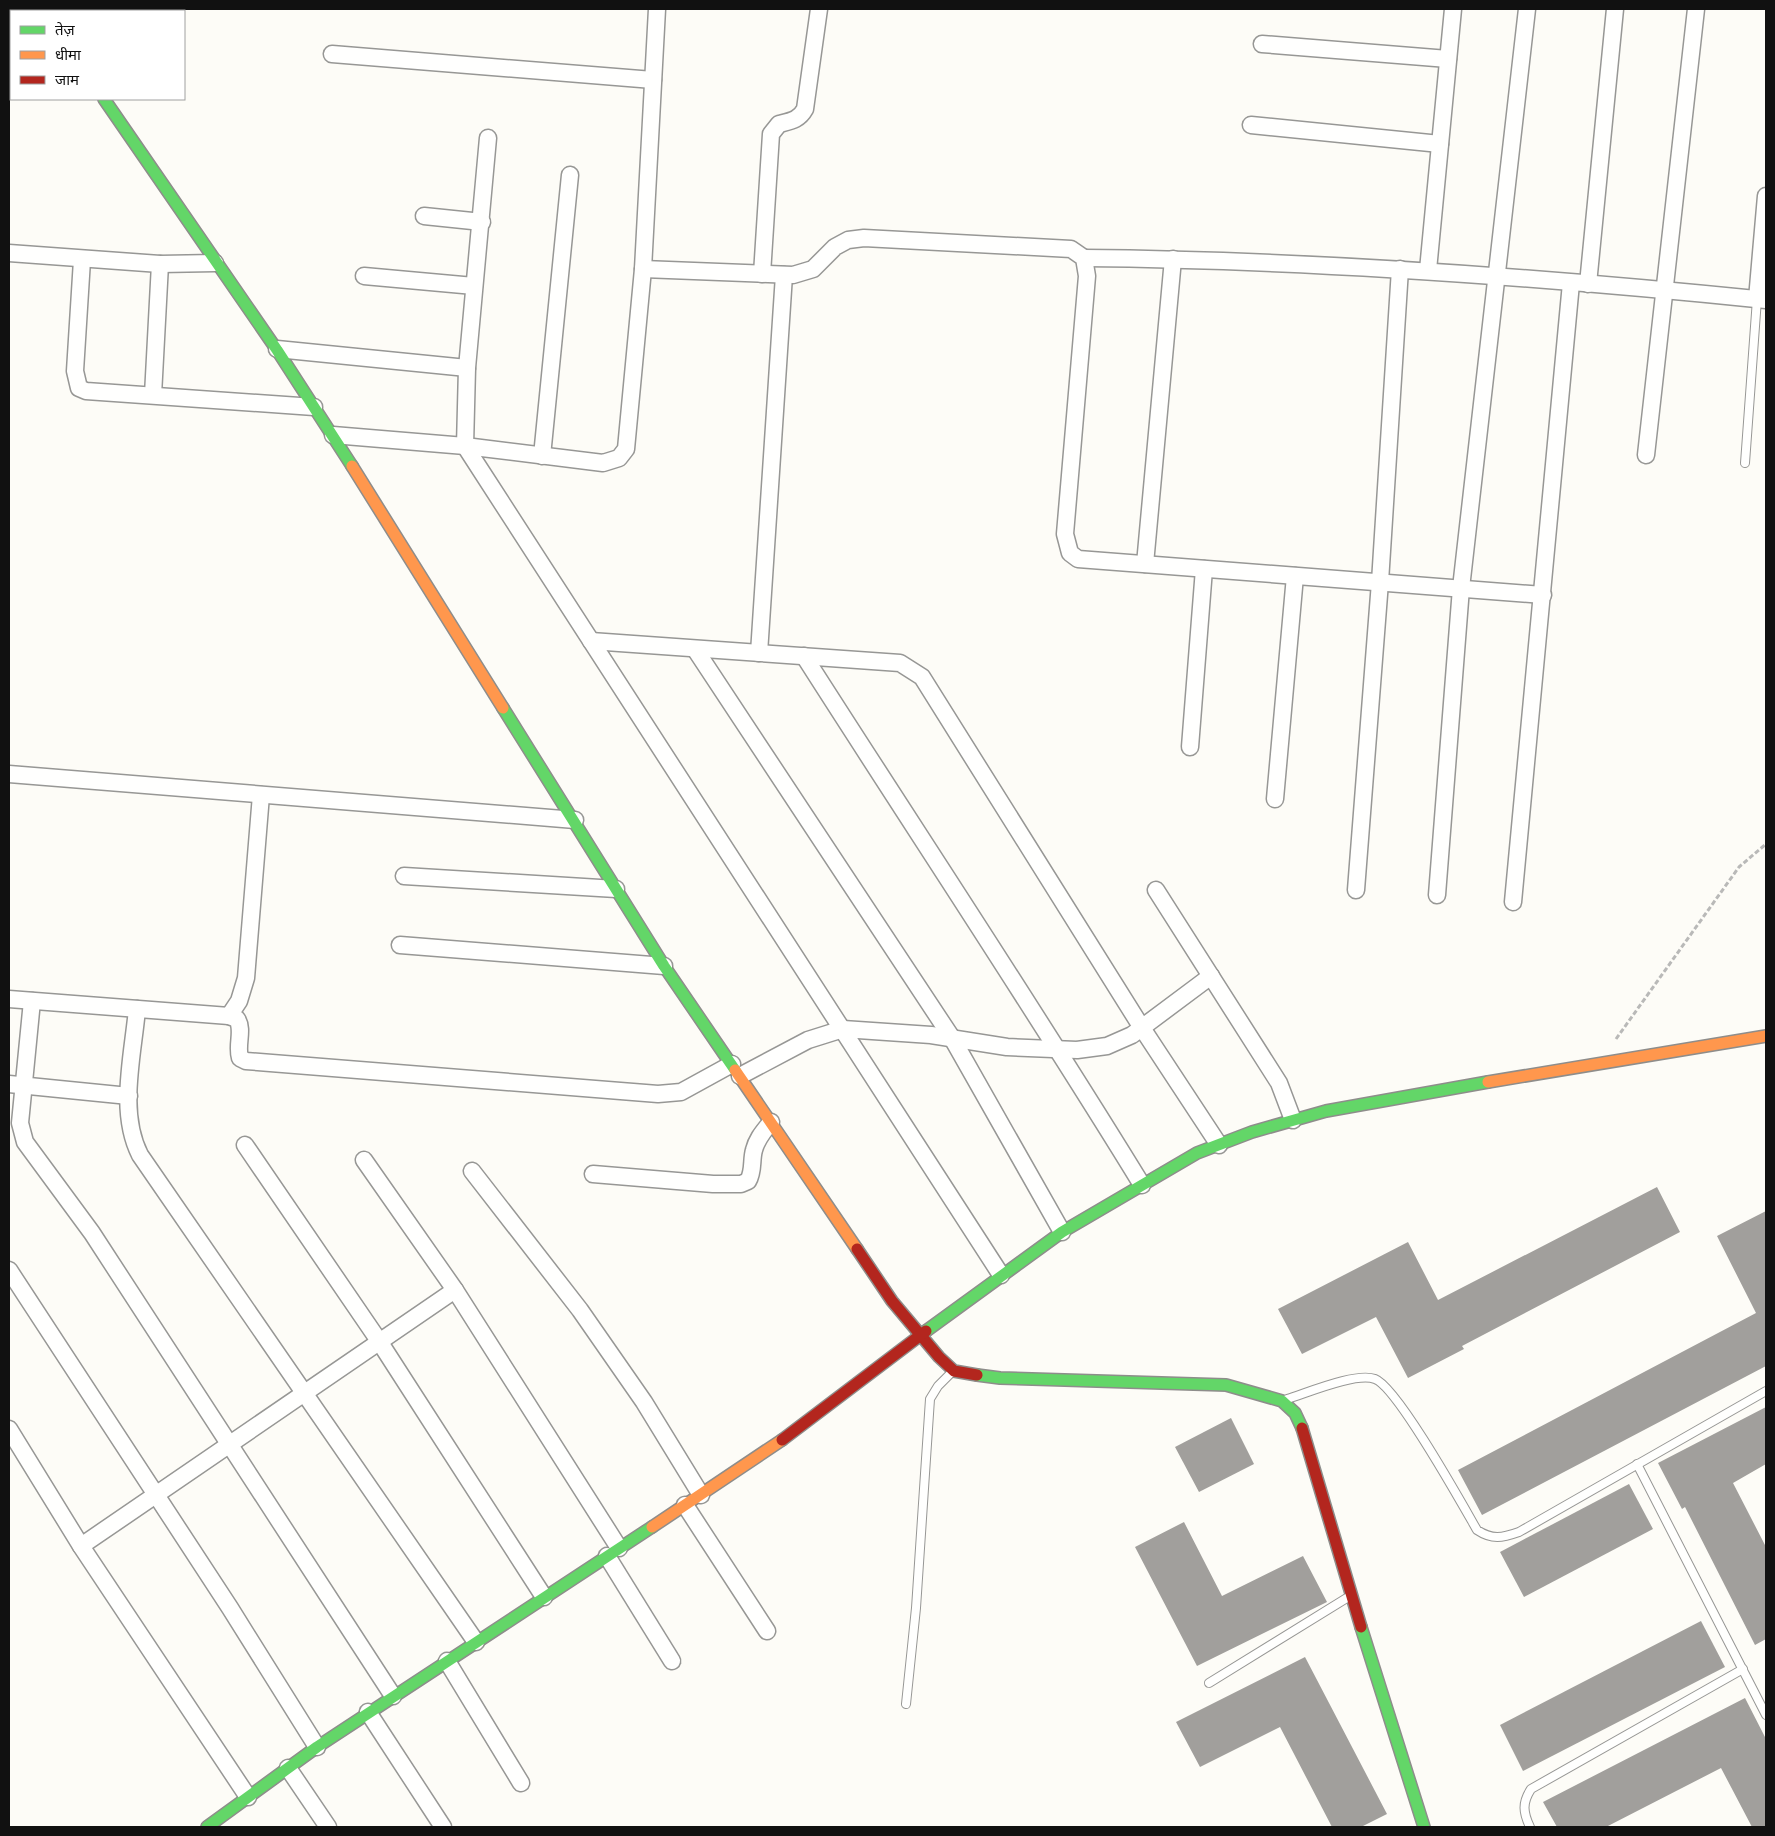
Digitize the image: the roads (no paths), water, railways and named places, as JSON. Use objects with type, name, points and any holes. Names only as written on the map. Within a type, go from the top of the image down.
[{"type":"street","points":[[333,435],[465,446],[603,463],[619,458],[626,449],[643,268],[657,9]]},
{"type":"street","points":[[762,274],[771,134],[779,124],[795,120],[802,115],[805,109],[819,9]]},
{"type":"street","points":[[1428,270],[1453,9]]},
{"type":"street","points":[[1437,896],[1461,588],[1527,9]]},
{"type":"street","points":[[1588,284],[1615,9]]},
{"type":"street","points":[[1646,455],[1696,9]]},
{"type":"street","points":[[1262,44],[1448,59]]},
{"type":"street","points":[[332,54],[653,80]]},
{"type":"street","points":[[105,100],[215,263],[277,349],[333,435],[575,820],[664,966],[892,1301],[921,1336],[954,1371],[978,1376],[1042,1381],[1226,1385],[1282,1401],[1295,1413],[1304,1432],[1424,1827]]},
{"type":"street","points":[[1251,125],[1440,144]]},
{"type":"street","points":[[488,138],[482,222],[467,368],[465,446],[1001,1275]]},
{"type":"street","points":[[542,456],[570,175]]},
{"type":"street","points":[[643,268],[793,275],[813,269],[835,247],[848,240],[864,238],[1071,249],[1084,258],[1173,259],[1428,270],[1762,300],[1766,196]]},
{"type":"street","points":[[424,216],[482,222]]},
{"type":"street","points":[[9,253],[82,260],[160,264],[215,263]]},
{"type":"street","points":[[1084,258],[1086,276],[1065,534],[1066,546],[1070,553],[1078,559],[1543,595]]},
{"type":"street","points":[[1145,564],[1173,259]]},
{"type":"street","points":[[82,260],[75,371],[79,388],[86,391],[314,407]]},
{"type":"street","points":[[153,395],[160,264]]},
{"type":"street","points":[[1356,890],[1380,582],[1400,269]]},
{"type":"street","points":[[760,653],[784,275]]},
{"type":"street","points":[[364,276],[474,286]]},
{"type":"street","points":[[1513,902],[1571,283]]},
{"type":"street","points":[[277,349],[467,368]]},
{"type":"street","points":[[1190,747],[1204,568]]},
{"type":"street","points":[[1276,799],[1295,576]]},
{"type":"street","points":[[591,641],[900,663],[922,677],[1142,1028],[1220,1145]]},
{"type":"street","points":[[696,649],[952,1038],[1062,1232]]},
{"type":"street","points":[[804,656],[1059,1049],[1142,1185]]},
{"type":"street","points":[[9,774],[575,820]]},
{"type":"street","points":[[229,1016],[239,1001],[246,978],[252,920],[260,795]]},
{"type":"street","points":[[404,876],[616,889]]},
{"type":"street","points":[[1156,890],[1279,1083],[1293,1120]]},
{"type":"street","points":[[400,945],[664,966]]},
{"type":"street","points":[[9,999],[229,1016],[237,1019],[240,1024],[238,1052],[240,1058],[246,1061],[658,1094],[681,1092],[808,1040],[843,1029],[952,1038],[1007,1047],[1077,1050],[1107,1046],[1132,1035],[1211,976]]},
{"type":"street","points":[[32,1001],[16,1085],[20,1123],[25,1142],[92,1233],[393,1696]]},
{"type":"street","points":[[137,1009],[129,1096],[132,1138],[140,1155],[302,1393],[476,1642]]},
{"type":"street","points":[[208,1827],[368,1712],[773,1447],[1001,1275],[1062,1232],[1197,1153],[1293,1120],[1326,1111],[1597,1063],[1766,1036]]},
{"type":"street","points":[[16,1085],[129,1096]]},
{"type":"street","points":[[593,1174],[713,1184],[740,1184],[748,1181],[752,1175],[754,1150],[760,1136],[771,1122]]},
{"type":"street","points":[[246,1146],[379,1341],[544,1597]]},
{"type":"street","points":[[364,1160],[455,1290],[614,1552],[672,1661]]},
{"type":"street","points":[[472,1171],[580,1310],[644,1402],[702,1494]]},
{"type":"street","points":[[9,1270],[230,1608],[317,1747]]},
{"type":"street","points":[[81,1546],[455,1290]]},
{"type":"street","points":[[9,1429],[81,1546],[248,1797]]},
{"type":"street","points":[[685,1505],[767,1632]]},
{"type":"street","points":[[447,1660],[521,1782]]},
{"type":"street","points":[[368,1712],[444,1827]]},
{"type":"street","points":[[288,1768],[328,1827]]},
{"type":"lane","points":[[1745,463],[1762,300]]},
{"type":"lane","points":[[906,1704],[916,1608],[930,1398],[938,1386],[954,1371]]},
{"type":"lane","points":[[1282,1401],[1358,1378],[1375,1378],[1386,1386],[1414,1425],[1477,1530],[1487,1537],[1503,1538],[1519,1532],[1766,1391]]},
{"type":"lane","points":[[1637,1464],[1766,1715]]},
{"type":"lane","points":[[1209,1683],[1352,1595]]},
{"type":"lane","points":[[1530,1827],[1525,1818],[1524,1799],[1531,1789],[1743,1669]]}]
